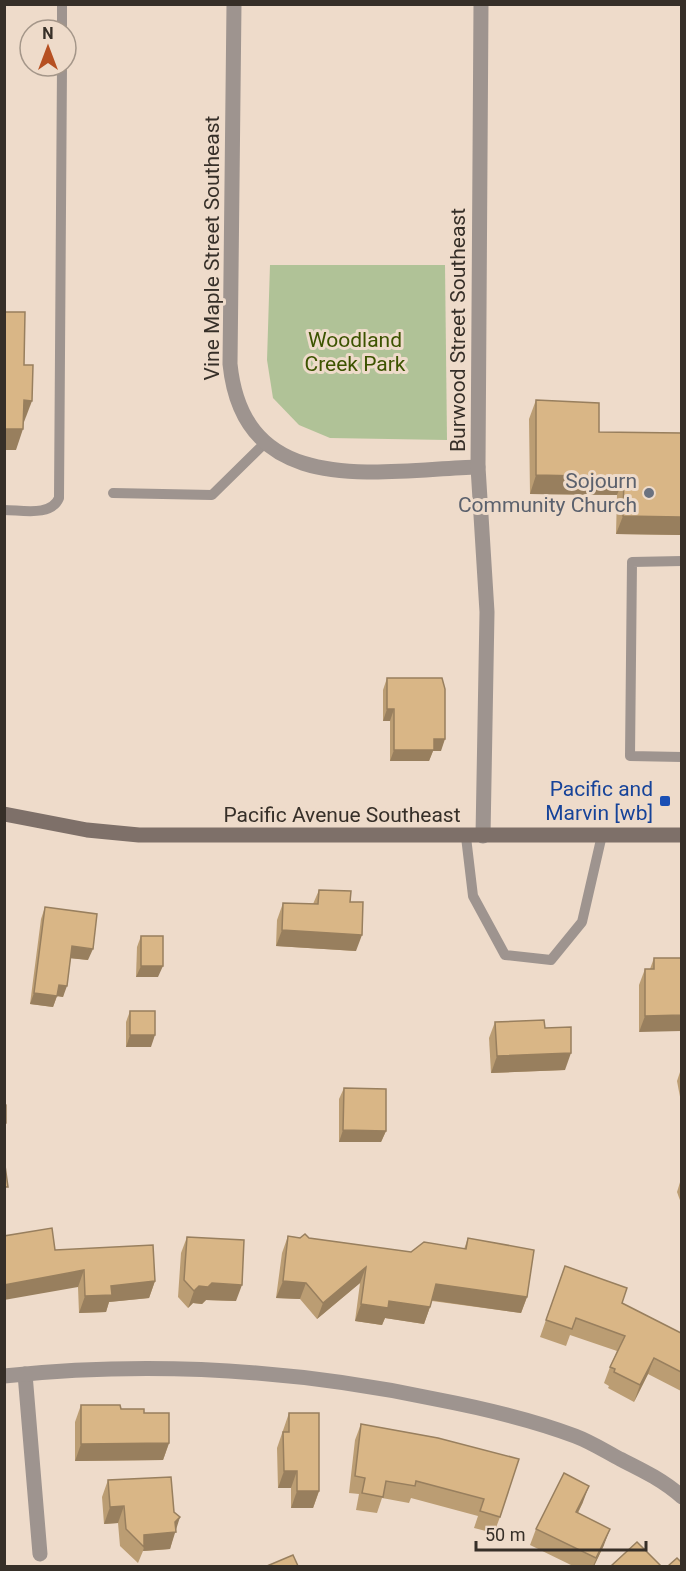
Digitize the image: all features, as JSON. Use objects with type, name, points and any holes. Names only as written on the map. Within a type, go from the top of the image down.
[{"type":"main road","name":"Pacific Avenue Southeast","points":[[4,814],[87,830],[139,835],[466,837],[681,835]]},
{"type":"street","name":"Vine Maple Street Southeast","points":[[234,4],[230,364],[232,389],[243,414],[265,443],[285,458],[309,467],[337,472],[478,467]]},
{"type":"street","name":"Burwood Street Southeast","points":[[481,4],[478,467],[487,612],[483,836]]},
{"type":"street","points":[[4,1376],[156,1368],[256,1371],[379,1387],[493,1411],[577,1436],[667,1484],[681,1497]]},
{"type":"street","points":[[26,1374],[40,1554]]},
{"type":"lane","points":[[4,510],[49,510],[56,506],[59,498],[62,78]]},
{"type":"lane","points":[[113,493],[212,495],[265,443]]},
{"type":"lane","points":[[681,561],[632,562],[630,756],[681,758]]},
{"type":"lane","points":[[466,837],[473,896],[505,955],[551,960],[582,922],[602,835]]},
{"type":"green space","name":"Woodland Creek Park","points":[[270,265],[445,265],[447,440],[330,438],[299,425],[273,398],[267,360]]},
{"type":"building","points":[[4,312],[25,312],[24,365],[33,365],[32,401],[24,400],[23,429],[4,429]]},
{"type":"building","points":[[536,400],[599,403],[599,432],[681,433],[681,517],[623,516],[624,477],[536,475]]},
{"type":"building","points":[[387,678],[442,678],[445,689],[445,739],[434,739],[434,750],[394,750],[394,709],[387,709]]},
{"type":"building","points":[[319,890],[351,891],[350,902],[363,902],[362,935],[282,930],[283,903],[318,904]]},
{"type":"building","points":[[45,907],[97,914],[93,949],[72,946],[67,986],[59,985],[57,996],[34,993]]},
{"type":"building","points":[[141,936],[163,936],[163,966],[141,966]]},
{"type":"building","points":[[654,958],[681,958],[681,1015],[645,1016],[645,969],[654,969]]},
{"type":"building","points":[[130,1011],[155,1011],[155,1035],[130,1035]]},
{"type":"building","points":[[544,1020],[545,1028],[571,1027],[571,1053],[497,1056],[495,1022]]},
{"type":"building","points":[[344,1088],[386,1089],[386,1131],[343,1130]]},
{"type":"building","points":[[4,1104],[6,1105],[6,1123],[4,1123]]},
{"type":"building","points":[[4,1158],[8,1187],[4,1187]]},
{"type":"building","points":[[52,1228],[55,1250],[153,1245],[155,1281],[111,1286],[112,1295],[85,1296],[84,1270],[4,1285],[4,1236]]},
{"type":"building","points":[[305,1234],[309,1238],[411,1252],[424,1242],[466,1249],[468,1238],[534,1250],[527,1297],[436,1284],[430,1307],[389,1301],[388,1308],[361,1304],[366,1267],[323,1303],[306,1283],[283,1281],[288,1236],[300,1238]]},
{"type":"building","points":[[187,1237],[244,1240],[242,1285],[212,1283],[208,1287],[199,1286],[194,1291],[184,1280]]},
{"type":"building","points":[[565,1266],[627,1288],[622,1303],[681,1333],[681,1372],[654,1358],[640,1385],[614,1372],[615,1369],[610,1367],[625,1336],[576,1318],[572,1329],[546,1320]]},
{"type":"building","points":[[81,1405],[120,1405],[121,1409],[144,1409],[144,1413],[169,1413],[169,1443],[81,1444]]},
{"type":"building","points":[[289,1413],[319,1413],[319,1491],[297,1491],[297,1471],[284,1471],[283,1432],[289,1432]]},
{"type":"building","points":[[361,1424],[438,1438],[519,1459],[500,1517],[480,1511],[484,1499],[416,1481],[415,1486],[386,1481],[383,1497],[362,1493],[365,1478],[355,1476]]},
{"type":"building","points":[[564,1473],[589,1486],[576,1512],[610,1529],[596,1558],[536,1529]]},
{"type":"building","points":[[171,1477],[174,1512],[180,1517],[175,1522],[176,1532],[144,1535],[144,1547],[126,1529],[124,1506],[110,1507],[108,1480]]},
{"type":"building","points":[[637,1542],[661,1566],[611,1566]]},
{"type":"building","points":[[293,1555],[298,1566],[267,1566]]},
{"type":"building","points":[[677,1558],[681,1566],[668,1566]]},
{"type":"place","name":"Sojourn Community Church","points":[[649,493]]},
{"type":"place","name":"Pacific and Marvin [wb]","points":[[665,801]]}]
